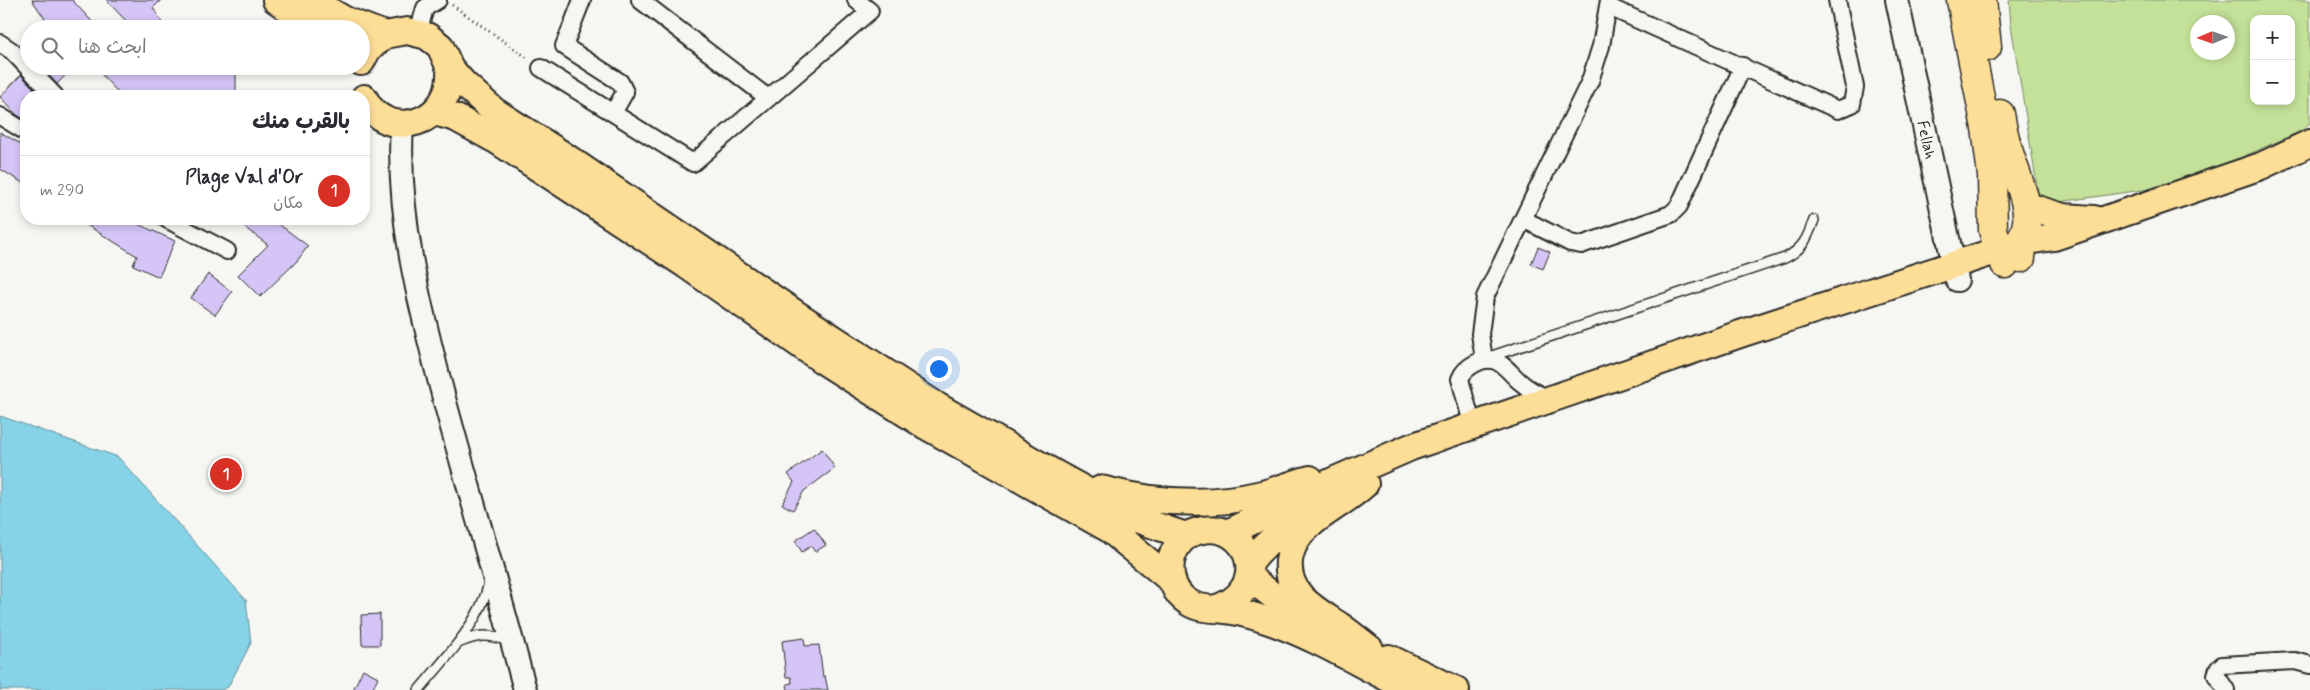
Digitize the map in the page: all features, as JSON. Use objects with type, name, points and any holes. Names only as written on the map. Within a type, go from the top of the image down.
[{"type":"highway","points":[[1961,0],[1986,128],[1992,175],[1992,221],[1995,239],[2007,254],[2027,225],[2028,206],[2014,169],[2000,118],[1982,0]]},
{"type":"main road","points":[[276,0],[305,20]]},
{"type":"main road","points":[[310,0],[345,20]]},
{"type":"main road","name":"Fellah","points":[[1897,0],[1955,272]]},
{"type":"main road","points":[[370,29],[385,35]]},
{"type":"main road","points":[[370,46],[385,35],[400,31],[427,36],[440,46],[450,68],[475,96],[494,111],[560,153],[799,316],[937,406],[1054,473],[1139,520],[1186,536]]},
{"type":"main road","points":[[370,104],[381,116],[402,123],[420,121],[435,112],[449,92],[450,68]]},
{"type":"main road","points":[[359,75],[361,90]]},
{"type":"main road","points":[[435,112],[456,118],[496,140],[686,265],[822,360],[926,426],[1109,530],[1171,580],[1180,596],[1188,602],[1196,606],[1270,621],[1412,690]]},
{"type":"main road","points":[[402,123],[400,150],[405,222],[422,319],[526,690]]},
{"type":"main road","points":[[1228,533],[1360,477],[1449,450],[2054,237],[2262,166],[2310,143]]},
{"type":"main road","points":[[2028,206],[2045,213],[2082,219],[2120,215]]},
{"type":"main road","points":[[1214,609],[1236,599],[1244,589],[1249,571],[1259,550],[1292,523],[1325,503],[1360,477],[1411,447],[1550,399],[1955,272]]},
{"type":"main road","points":[[1054,473],[1118,493],[1154,500],[1190,502],[1226,500],[1262,494],[1310,479],[1360,477]]},
{"type":"main road","points":[[1360,477],[1302,532],[1294,543],[1289,556],[1288,569],[1294,588],[1306,604],[1370,649]]},
{"type":"main road","points":[[1171,580],[1170,561],[1174,551],[1186,536],[1206,529],[1228,533],[1242,546],[1249,571],[1292,608],[1370,649],[1456,690]]},
{"type":"street","points":[[582,0],[564,46],[620,82],[625,92],[613,113]]},
{"type":"street","points":[[640,0],[768,98]]},
{"type":"street","points":[[541,68],[693,163],[870,11],[856,0]]},
{"type":"street","points":[[1484,359],[1480,334],[1482,309],[1488,292],[1590,80],[1601,46],[1609,4],[1838,110],[1852,104],[1855,87],[1837,0]]},
{"type":"street","points":[[418,33],[428,3]]},
{"type":"street","points":[[0,43],[20,59]]},
{"type":"street","points":[[1523,219],[1570,243],[1581,246],[1671,214],[1679,206],[1743,66]]},
{"type":"street","points":[[35,75],[49,90]]},
{"type":"street","points":[[0,116],[20,128]]},
{"type":"street","points":[[177,225],[227,251]]},
{"type":"street","points":[[1473,427],[1460,380],[1467,368],[1484,359],[1498,361],[1528,388],[1550,399]]},
{"type":"street","points":[[2226,690],[2216,675],[2222,664],[2294,661],[2310,665]]},
{"type":"lane","points":[[1484,359],[1785,258],[1798,251],[1806,241],[1814,220]]},
{"type":"lane","points":[[419,690],[458,643],[474,620],[486,595],[492,570]]},
{"type":"lane","points":[[458,643],[479,635],[492,635],[513,641]]},
{"type":"path","points":[[445,0],[541,68]]},
{"type":"green space","points":[[2009,0],[2310,0],[2310,123],[2301,131],[2240,158],[2157,188],[2051,203],[2038,192],[2011,25]]},
{"type":"water","points":[[0,416],[118,457],[246,600],[251,643],[228,687],[222,690],[0,690]]},
{"type":"building","points":[[32,0],[72,0],[91,20],[46,20]]},
{"type":"building","points":[[106,0],[161,0],[153,8],[160,20],[125,20]]},
{"type":"building","points":[[21,75],[35,90],[20,90],[20,117],[0,97]]},
{"type":"building","points":[[48,75],[66,75],[57,84]]},
{"type":"building","points":[[102,75],[236,75],[236,90],[116,90]]},
{"type":"building","points":[[0,132],[20,144],[20,181],[0,169]]},
{"type":"building","points":[[87,225],[140,225],[175,241],[159,277],[133,265],[137,256]]},
{"type":"building","points":[[246,225],[280,225],[308,246],[297,261],[260,297],[238,275],[268,245],[244,227]]},
{"type":"building","points":[[1538,247],[1550,252],[1543,269],[1531,264]]},
{"type":"building","points":[[208,274],[232,292],[215,315],[191,298]]},
{"type":"building","points":[[822,449],[835,468],[804,491],[793,510],[782,504],[794,482],[788,474]]},
{"type":"building","points":[[814,528],[826,545],[815,552],[811,546],[802,552],[795,541]]},
{"type":"building","points":[[380,614],[380,645],[362,645],[361,615]]},
{"type":"building","points":[[804,638],[805,646],[819,645],[823,677],[825,676],[828,690],[788,690],[787,684],[792,683],[791,677],[786,677],[782,641]]},
{"type":"building","points":[[363,669],[378,677],[372,690],[353,690]]},
{"type":"place","name":"Plage Val d'Or","points":[[226,474]]}]
